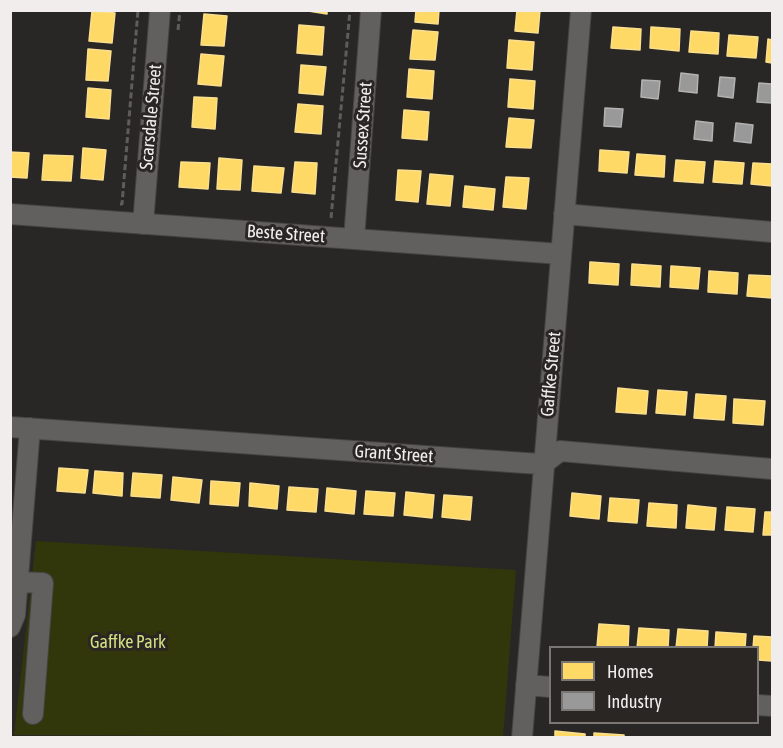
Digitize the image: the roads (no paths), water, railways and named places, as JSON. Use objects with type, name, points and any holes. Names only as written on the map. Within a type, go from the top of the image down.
[{"type":"street","name":"Scarsdale Street","points":[[143,224],[160,10]]},
{"type":"street","name":"Sussex Street","points":[[354,239],[371,10]]},
{"type":"street","name":"Gaffke Street","points":[[522,738],[581,10]]},
{"type":"street","name":"Beste Street","points":[[10,214],[561,254]]},
{"type":"street","points":[[564,214],[772,232]]},
{"type":"street","points":[[10,627],[14,623],[18,582],[20,427]]},
{"type":"street","name":"Grant Street","points":[[20,427],[543,464],[560,451],[772,469]]},
{"type":"street","points":[[18,582],[43,584],[33,714]]},
{"type":"street","points":[[526,685],[549,687]]},
{"type":"park label","name":"Gaffke Park","points":[[128,642]]}]
